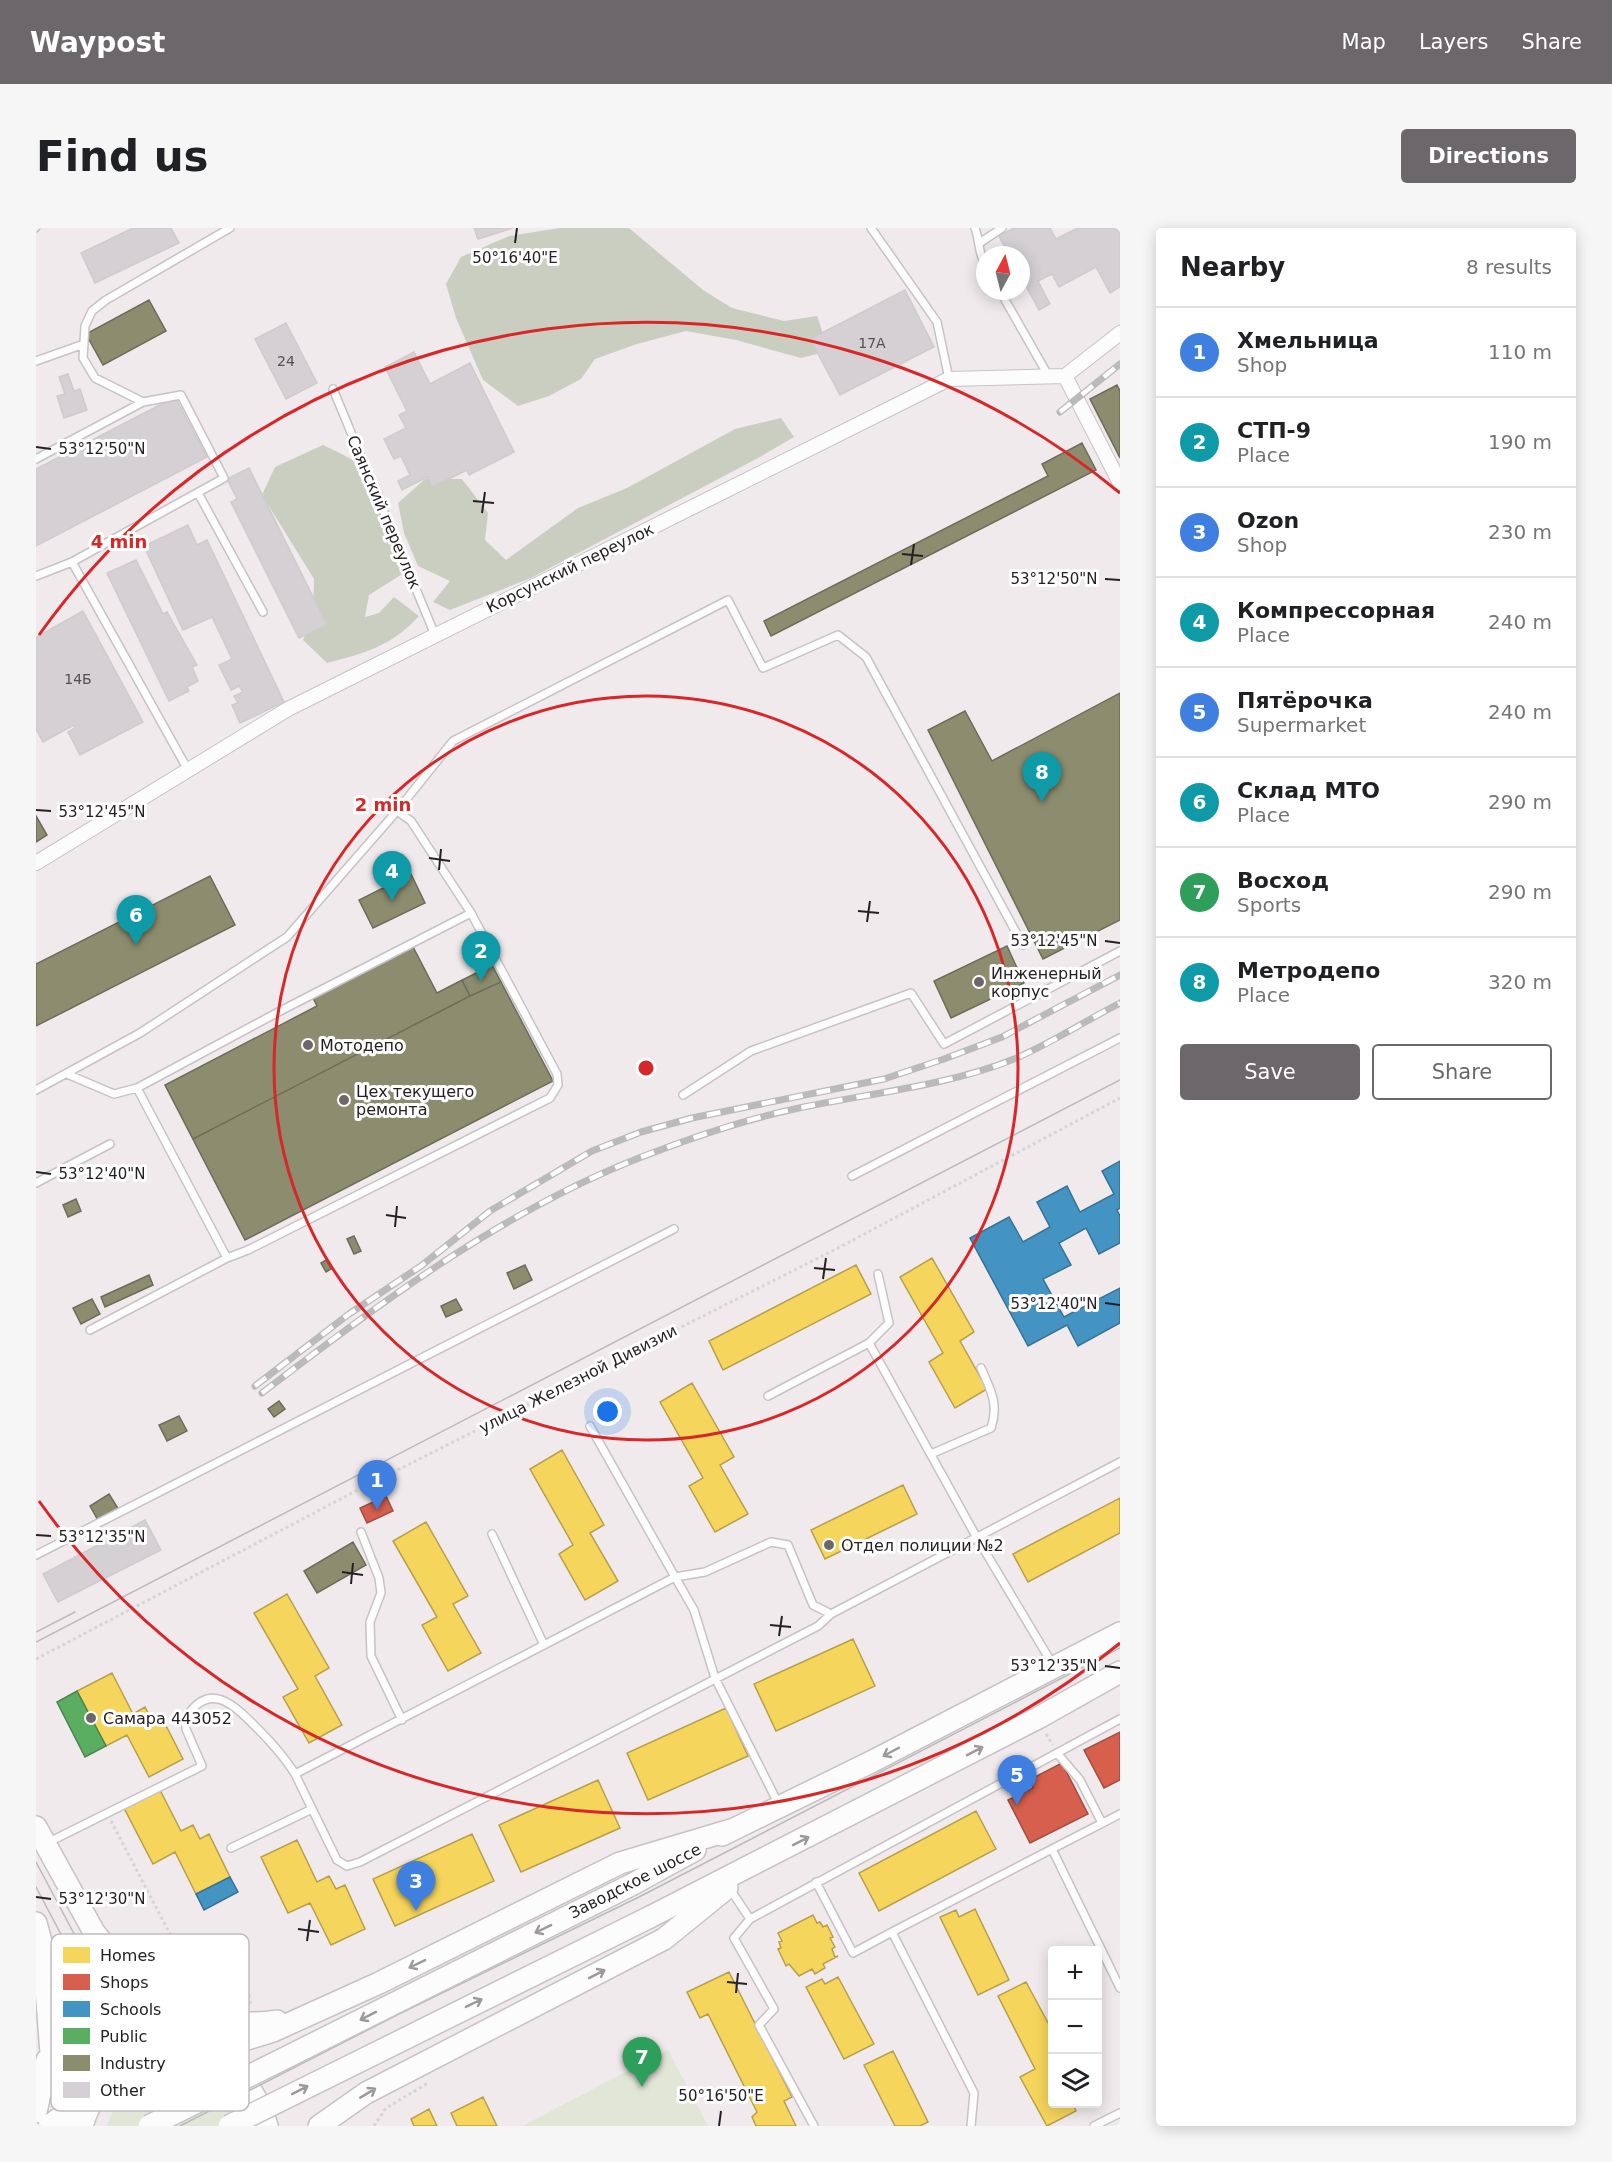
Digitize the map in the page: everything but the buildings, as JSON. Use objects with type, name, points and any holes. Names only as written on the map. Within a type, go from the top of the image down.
[{"type":"main road","name":"Заводское шоссе","points":[[249,2076],[633,1884],[734,1829],[1120,1633]]},
{"type":"main road","points":[[229,2126],[750,1868],[1028,1723],[1120,1672]]},
{"type":"main road","points":[[249,2038],[273,2031],[312,2013],[620,1863],[734,1829]]},
{"type":"main road","points":[[40,1836],[96,1934]]},
{"type":"main road","points":[[320,2126],[366,2093],[664,1940],[750,1868]]},
{"type":"main road","points":[[36,1923],[43,1949],[51,2056]]},
{"type":"main road","points":[[249,2023],[261,2024],[312,2013]]},
{"type":"main road","points":[[36,2112],[45,2072],[49,2036]]},
{"type":"main road","points":[[249,2090],[262,2108],[267,2126]]},
{"type":"main road","name":"Заводское шоссе","points":[[149,2126],[179,2111]]},
{"type":"main road","points":[[49,2126],[73,2122]]},
{"type":"street","points":[[1120,333],[1065,376],[1120,483]]},
{"type":"street","name":"Корсунский переулок","points":[[36,863],[288,709],[949,379],[1065,376]]},
{"type":"lane","points":[[143,402],[95,378],[83,358],[85,326],[92,311],[106,300],[230,228]]},
{"type":"lane","points":[[871,228],[937,322],[949,379]]},
{"type":"lane","points":[[975,228],[981,246]]},
{"type":"lane","points":[[981,242],[1002,228]]},
{"type":"lane","points":[[1005,300],[1049,377]]},
{"type":"lane","points":[[36,361],[84,344]]},
{"type":"lane","name":"Саянский переулок","points":[[333,389],[435,635]]},
{"type":"lane","points":[[36,459],[143,402],[181,395],[224,478],[72,562],[36,576]]},
{"type":"lane","points":[[198,493],[263,612]]},
{"type":"lane","points":[[72,562],[188,770]]},
{"type":"lane","points":[[36,1090],[140,1033],[287,937],[397,812],[453,741],[728,600],[763,668],[838,635],[866,657],[1023,945]]},
{"type":"lane","points":[[90,1330],[227,1258],[248,1250],[550,1098],[558,1085],[557,1074],[471,913],[411,821],[397,812]]},
{"type":"lane","points":[[67,1074],[114,1094],[137,1088],[471,913]]},
{"type":"lane","points":[[683,1095],[751,1051],[911,993],[944,1044],[1120,951]]},
{"type":"lane","points":[[852,1176],[1120,1038]]},
{"type":"lane","points":[[137,1088],[227,1258]]},
{"type":"lane","points":[[36,1183],[110,1144]]},
{"type":"lane","points":[[36,1555],[674,1229]]},
{"type":"lane","points":[[768,1396],[869,1342],[889,1323],[878,1274]]},
{"type":"lane","points":[[869,1342],[977,1538],[1055,1667]]},
{"type":"lane","points":[[931,1454],[991,1428],[996,1413],[994,1395],[981,1368]]},
{"type":"lane","points":[[590,1426],[694,1610],[715,1678],[780,1807]]},
{"type":"lane","points":[[40,1836],[107,1814],[202,1766],[186,1729],[185,1719],[196,1704],[211,1698],[232,1703],[278,1749],[295,1774],[337,1860],[347,1866],[360,1863],[818,1626],[831,1614],[1120,1462]]},
{"type":"lane","points":[[361,1532],[379,1578],[381,1593],[370,1622],[371,1656],[402,1720]]},
{"type":"lane","points":[[492,1534],[544,1645]]},
{"type":"lane","points":[[295,1774],[675,1577],[705,1572],[771,1542],[788,1545],[813,1605],[831,1614]]},
{"type":"lane","points":[[814,2126],[759,2025],[774,2009],[734,1938],[750,1919],[1120,1719]]},
{"type":"lane","points":[[1057,1753],[1080,1780],[1102,1823]]},
{"type":"lane","points":[[231,1848],[312,1809]]},
{"type":"lane","points":[[816,1882],[853,1953],[1120,1814]]},
{"type":"lane","points":[[1052,1849],[1120,1988]]},
{"type":"lane","points":[[729,1887],[750,1919]]},
{"type":"lane","points":[[892,1932],[974,2093],[971,2126]]},
{"type":"lane","points":[[1094,2126],[1120,2113]]},
{"type":"path","name":"улица Железной Дивизии","points":[[36,1659],[352,1493],[838,1248],[1120,1098]]},
{"type":"path","points":[[107,1814],[170,1934]]},
{"type":"path","points":[[374,2126],[386,2108],[428,2083]]},
{"type":"shaded area","points":[[560,228],[629,228],[703,290],[732,308],[784,321],[817,316],[829,351],[801,358],[736,340],[686,331],[637,344],[595,359],[581,379],[549,396],[518,406],[483,380],[456,318],[446,284],[461,257],[509,236]]},
{"type":"shaded area","points":[[781,418],[794,437],[760,457],[531,578],[450,610],[433,602],[450,581],[418,566],[404,533],[398,503],[425,479],[462,479],[488,513],[485,540],[506,560],[578,508],[627,488],[735,429]]},
{"type":"shaded area","points":[[323,445],[360,465],[378,482],[397,540],[404,573],[369,595],[365,617],[379,613],[394,597],[419,616],[399,635],[377,647],[327,663],[303,640],[313,613],[314,579],[262,495],[275,467]]},
{"type":"shaded area","points":[[668,2050],[708,2126],[524,2125]]},
{"type":"shaded area","points":[[113,2111],[152,2111],[160,2126],[107,2126]]},
{"type":"shaded area","points":[[174,2111],[245,2111],[250,2126],[182,2126]]},
{"type":"tram line","points":[[36,1642],[1120,1080]]},
{"type":"tram line","points":[[36,1632],[75,1612]]},
{"type":"tram line","points":[[249,2091],[399,2014],[639,1897],[1120,1648]]},
{"type":"tram line","points":[[36,1862],[74,1934]]},
{"type":"tram line","points":[[36,1887],[61,1934]]},
{"type":"tram line","points":[[152,2111],[161,2126]]},
{"type":"tram line","points":[[168,2111],[176,2126]]},
{"type":"tram line","points":[[180,2126],[209,2111]]},
{"type":"railway","points":[[1060,412],[1120,364]]},
{"type":"railway","points":[[255,1386],[349,1314],[421,1266],[490,1211],[592,1151],[641,1132],[692,1118],[884,1079],[1002,1037],[1120,975]]},
{"type":"railway","points":[[262,1393],[350,1327],[443,1262],[490,1232],[588,1180],[678,1143],[759,1118],[799,1108],[936,1082],[989,1068],[1041,1046],[1120,1003]]},
{"type":"place","name":"Метродепо","points":[[1042,802]]},
{"type":"place","name":"Компрессорная","points":[[392,901]]},
{"type":"place","name":"Склад МТО","points":[[136,945]]},
{"type":"place","name":"СТП-9","points":[[481,981]]},
{"type":"place","name":"Инженерный корпус","points":[[979,982]]},
{"type":"place","name":"Мотодепо","points":[[308,1045]]},
{"type":"place","name":"Цех текущего ремонта","points":[[344,1100]]},
{"type":"place","name":"Хмельница","points":[[377,1510]]},
{"type":"place","name":"Отдел полиции №2","points":[[829,1545]]},
{"type":"place","name":"Самара 443052","points":[[91,1718]]},
{"type":"place","name":"Пятёрочка","points":[[1017,1805]]},
{"type":"place","name":"Ozon","points":[[416,1911]]},
{"type":"place","name":"Восход","points":[[642,2087]]}]
